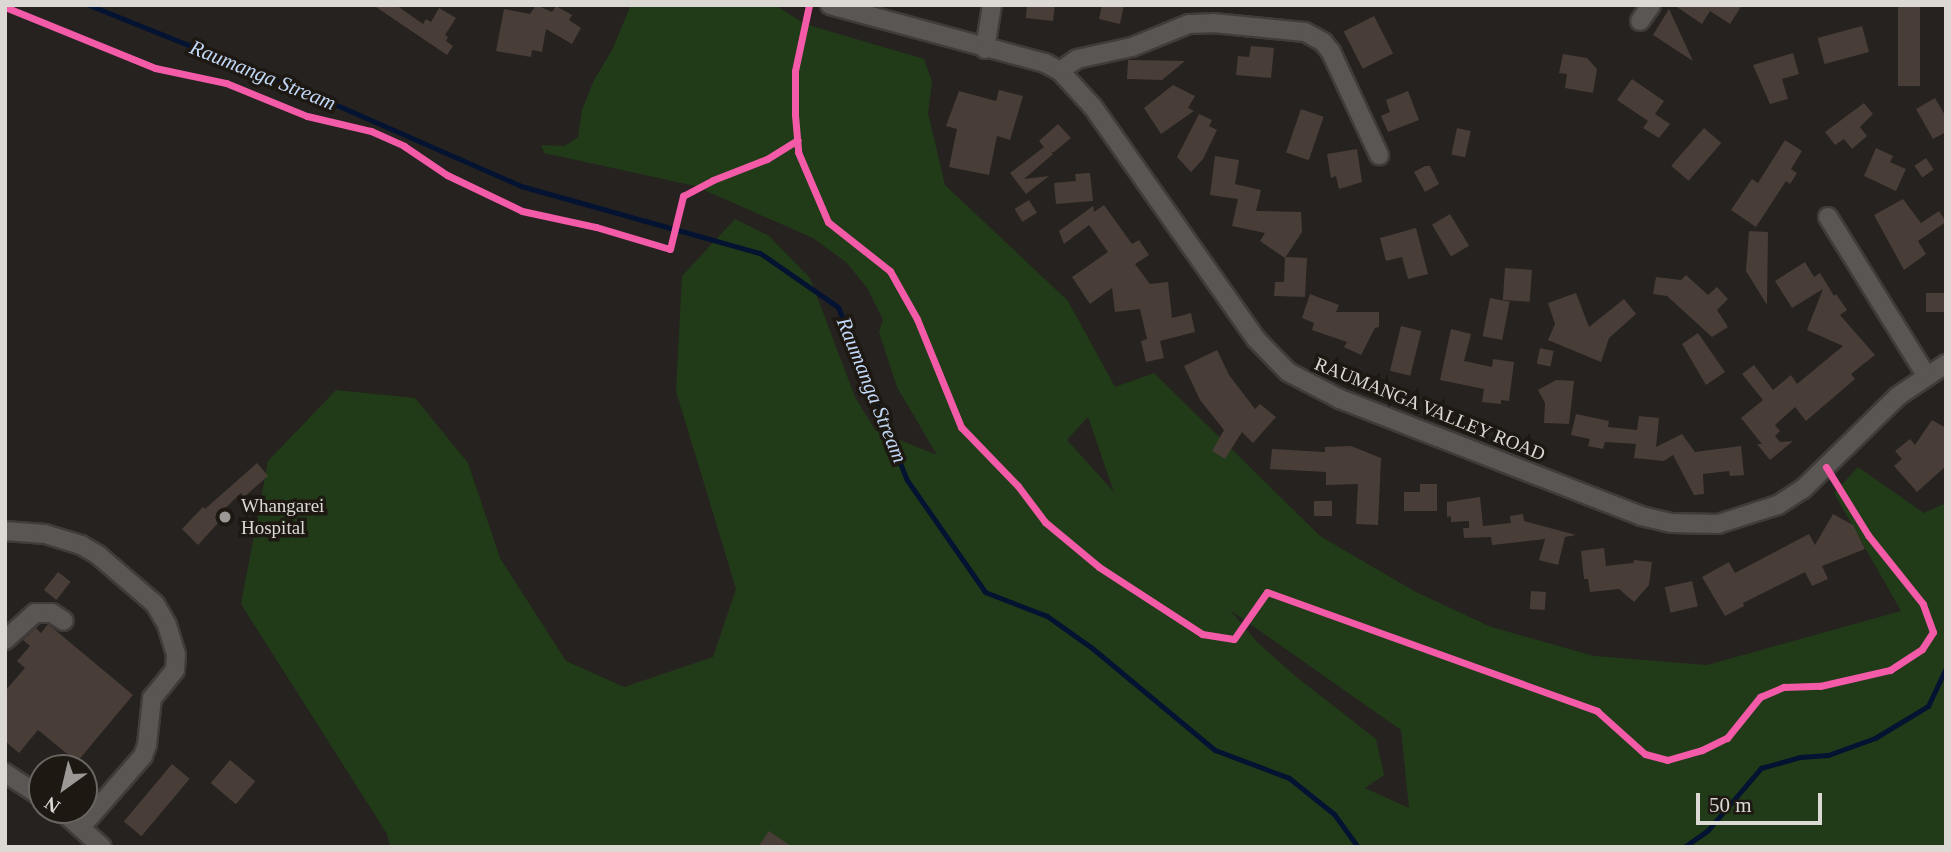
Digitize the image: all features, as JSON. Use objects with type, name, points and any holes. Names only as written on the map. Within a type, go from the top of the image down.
[{"type":"street","name":"RAUMANGA VALLEY ROAD","points":[[830,5],[1045,64],[1060,71],[1093,107],[1256,339],[1288,372],[1340,399],[1641,516],[1671,523],[1718,524],[1777,505],[1804,488],[1898,396],[1926,375],[1946,365]]},
{"type":"street","points":[[985,49],[992,5]]},
{"type":"street","points":[[1640,21],[1651,5]]},
{"type":"street","points":[[1060,71],[1077,59],[1123,50],[1189,24],[1213,23],[1305,32],[1315,36],[1331,52],[1379,155]]},
{"type":"street","points":[[1828,217],[1926,375]]},
{"type":"street","points":[[5,531],[45,534],[81,545],[98,555],[155,604],[167,625],[176,655],[175,670],[152,698],[148,745],[143,756],[82,826]]},
{"type":"street","points":[[5,640],[35,612],[52,613],[64,621]]},
{"type":"street","points":[[5,773],[28,788]]},
{"type":"street","points":[[79,824],[103,847]]},
{"type":"green space","points":[[631,5],[775,5],[805,24],[924,59],[932,82],[928,113],[945,185],[1068,301],[1115,387],[1154,373],[1320,536],[1414,591],[1491,627],[1594,656],[1707,665],[1901,611],[1834,493],[1858,467],[1924,513],[1946,503],[1946,847],[390,847],[387,834],[241,604],[268,461],[336,390],[415,398],[468,463],[500,558],[566,661],[624,687],[713,657],[736,589],[676,391],[682,276],[735,219],[769,236],[810,278],[855,397],[875,430],[937,455],[897,387],[879,332],[883,320],[867,288],[847,263],[813,238],[695,186],[544,153],[541,145],[565,146],[578,137],[582,110],[593,82],[612,50]],"holes":[[[1088,417],[1114,492],[1067,440]],[[1230,610],[1401,730],[1409,808],[1365,788],[1384,775],[1376,739],[1294,675],[1257,642]]]},
{"type":"building","points":[[373,5],[396,5],[423,24],[426,19],[431,22],[439,8],[456,18],[445,35],[448,37],[446,41],[453,46],[447,55]]},
{"type":"building","points":[[536,5],[552,12],[556,6],[572,15],[569,20],[581,28],[572,44],[546,29],[542,52],[532,50],[531,57],[496,51],[504,9],[530,14]]},
{"type":"building","points":[[1027,5],[1055,5],[1053,21],[1026,18]]},
{"type":"building","points":[[1102,5],[1124,5],[1120,24],[1099,19]]},
{"type":"building","points":[[1674,5],[1742,5],[1730,24],[1710,11],[1702,24]]},
{"type":"building","points":[[1898,5],[1920,5],[1920,86],[1898,86]]},
{"type":"building","points":[[1669,9],[1693,61],[1653,35]]},
{"type":"building","points":[[1374,16],[1393,53],[1363,69],[1344,31]]},
{"type":"building","points":[[1862,26],[1869,52],[1825,64],[1818,38]]},
{"type":"building","points":[[1251,46],[1274,48],[1271,78],[1236,75],[1238,56],[1249,57]]},
{"type":"building","points":[[1793,53],[1799,74],[1782,79],[1788,99],[1770,104],[1753,65]]},
{"type":"building","points":[[1563,54],[1587,58],[1597,69],[1593,93],[1565,88],[1567,74],[1559,73]]},
{"type":"building","points":[[1128,60],[1185,61],[1162,80],[1127,79]]},
{"type":"building","points":[[1632,79],[1664,101],[1655,114],[1670,124],[1659,138],[1643,128],[1648,121],[1617,100]]},
{"type":"building","points":[[1173,85],[1195,96],[1188,108],[1194,111],[1161,134],[1144,108]]},
{"type":"building","points":[[999,90],[1023,96],[1010,140],[997,136],[989,175],[949,167],[957,129],[946,126],[959,91],[996,101]]},
{"type":"building","points":[[1408,91],[1419,120],[1388,132],[1381,116],[1390,112],[1386,100]]},
{"type":"building","points":[[1935,98],[1946,117],[1946,132],[1933,139],[1916,109]]},
{"type":"building","points":[[1864,103],[1873,114],[1860,127],[1867,136],[1852,149],[1844,139],[1835,145],[1825,132]]},
{"type":"building","points":[[1301,109],[1324,117],[1309,160],[1286,152]]},
{"type":"building","points":[[1199,114],[1212,120],[1209,126],[1217,130],[1203,159],[1191,172],[1177,157]]},
{"type":"building","points":[[1058,124],[1071,138],[1051,152],[1053,154],[1024,179],[1049,176],[1026,194],[1010,173],[1044,147],[1039,141]]},
{"type":"building","points":[[1457,128],[1471,131],[1465,157],[1451,154]]},
{"type":"building","points":[[1704,128],[1721,143],[1689,181],[1671,166]]},
{"type":"building","points":[[1785,140],[1802,151],[1791,169],[1797,173],[1790,184],[1786,181],[1756,227],[1731,210],[1752,179],[1758,183]]},
{"type":"building","points":[[1876,148],[1893,156],[1890,162],[1906,169],[1896,191],[1864,176]]},
{"type":"building","points":[[1357,149],[1362,182],[1339,189],[1336,176],[1331,178],[1327,154]]},
{"type":"building","points":[[1215,156],[1239,160],[1235,184],[1261,190],[1256,211],[1301,212],[1302,232],[1285,258],[1260,241],[1265,233],[1232,226],[1238,199],[1210,195]]},
{"type":"building","points":[[1926,158],[1934,170],[1922,177],[1914,166]]},
{"type":"building","points":[[1430,166],[1439,184],[1425,192],[1414,172]]},
{"type":"building","points":[[1090,173],[1093,201],[1056,204],[1054,183],[1076,181],[1075,174]]},
{"type":"building","points":[[1903,199],[1921,223],[1939,211],[1946,222],[1918,241],[1926,254],[1904,270],[1874,215]]},
{"type":"building","points":[[1029,200],[1037,213],[1023,222],[1015,209]]},
{"type":"building","points":[[1104,205],[1132,244],[1139,240],[1149,255],[1135,264],[1150,284],[1168,282],[1172,318],[1191,313],[1195,332],[1160,341],[1164,358],[1146,362],[1141,341],[1147,339],[1140,309],[1115,312],[1112,288],[1090,304],[1072,277],[1108,252],[1089,225],[1064,244],[1059,231],[1093,206],[1094,212]]},
{"type":"building","points":[[1450,214],[1469,246],[1451,257],[1432,225]]},
{"type":"building","points":[[1416,228],[1428,274],[1408,279],[1402,257],[1386,261],[1380,238]]},
{"type":"building","points":[[1749,231],[1768,232],[1767,305],[1746,271]]},
{"type":"building","points":[[1285,257],[1307,258],[1305,297],[1274,296],[1275,282],[1284,282]]},
{"type":"building","points":[[1805,262],[1814,277],[1820,273],[1834,296],[1836,294],[1847,310],[1840,315],[1875,355],[1851,374],[1855,379],[1806,421],[1795,407],[1775,425],[1780,431],[1775,436],[1780,442],[1793,441],[1770,460],[1757,444],[1762,444],[1741,418],[1763,400],[1742,374],[1754,365],[1773,390],[1791,375],[1797,384],[1843,346],[1807,330],[1823,289],[1792,308],[1775,281]]},
{"type":"building","points":[[1505,268],[1532,270],[1530,302],[1503,300]]},
{"type":"building","points":[[1686,275],[1708,295],[1717,287],[1728,299],[1717,310],[1728,327],[1712,337],[1667,296],[1653,294],[1656,277],[1681,280]]},
{"type":"building","points":[[1576,293],[1589,327],[1624,299],[1636,314],[1609,338],[1601,362],[1548,340],[1555,324],[1548,303]]},
{"type":"building","points":[[1926,293],[1946,293],[1946,312],[1926,312]]},
{"type":"building","points":[[1310,294],[1339,305],[1336,312],[1379,312],[1379,327],[1375,328],[1361,355],[1344,347],[1347,342],[1312,330],[1314,323],[1302,318]]},
{"type":"building","points":[[1490,298],[1510,302],[1502,340],[1483,336]]},
{"type":"building","points":[[1401,326],[1421,331],[1410,376],[1390,371]]},
{"type":"building","points":[[1451,329],[1471,334],[1464,361],[1492,367],[1493,359],[1514,362],[1509,401],[1501,400],[1501,404],[1482,402],[1484,389],[1440,380]]},
{"type":"building","points":[[1698,333],[1725,372],[1706,385],[1682,344]]},
{"type":"building","points":[[1540,348],[1554,351],[1550,367],[1537,364]]},
{"type":"building","points":[[1217,350],[1229,375],[1255,409],[1260,404],[1276,417],[1253,443],[1242,432],[1225,459],[1212,451],[1224,430],[1200,400],[1184,366]]},
{"type":"building","points":[[1556,380],[1574,381],[1569,424],[1544,423],[1545,403],[1538,390]]},
{"type":"building","points":[[1576,414],[1609,421],[1608,427],[1637,430],[1639,416],[1659,418],[1656,447],[1682,434],[1695,452],[1741,446],[1744,475],[1730,476],[1729,471],[1703,474],[1704,494],[1694,495],[1673,455],[1664,461],[1634,458],[1636,444],[1605,442],[1603,449],[1588,446],[1590,439],[1571,435]]},
{"type":"building","points":[[1932,420],[1946,428],[1946,466],[1917,492],[1894,466],[1902,459],[1895,451],[1910,439],[1915,445]]},
{"type":"building","points":[[1351,446],[1381,458],[1378,525],[1356,524],[1358,484],[1326,485],[1326,472],[1270,469],[1272,449],[1325,452],[1325,447]]},
{"type":"building","points":[[257,463],[268,476],[244,497],[241,493],[215,518],[219,522],[198,545],[182,529],[203,507],[205,509]]},
{"type":"building","points":[[1420,484],[1437,484],[1437,511],[1404,511],[1404,492],[1420,492]]},
{"type":"building","points":[[1480,497],[1483,526],[1511,523],[1510,516],[1523,514],[1524,521],[1576,535],[1565,537],[1558,565],[1539,560],[1545,539],[1492,545],[1491,537],[1464,538],[1463,528],[1469,528],[1469,521],[1451,522],[1451,516],[1447,517],[1447,502]]},
{"type":"building","points":[[1314,501],[1332,501],[1332,516],[1314,516]]},
{"type":"building","points":[[1833,514],[1853,525],[1865,549],[1822,566],[1828,579],[1812,586],[1805,572],[1743,603],[1744,606],[1725,616],[1702,577],[1729,562],[1735,573],[1809,534],[1815,545]]},
{"type":"building","points":[[1604,548],[1606,566],[1633,563],[1634,560],[1652,562],[1649,585],[1634,602],[1619,589],[1590,592],[1588,579],[1584,579],[1581,551]]},
{"type":"building","points":[[58,572],[71,582],[56,600],[44,590]]},
{"type":"building","points":[[1692,581],[1698,606],[1671,613],[1665,587]]},
{"type":"building","points":[[1531,591],[1546,592],[1545,610],[1530,609]]},
{"type":"building","points":[[48,624],[133,695],[84,754],[67,754],[38,730],[19,753],[5,741],[5,691],[25,668],[17,661],[30,646],[23,640],[36,628],[41,633]]},
{"type":"building","points":[[230,760],[255,781],[236,804],[211,783]]},
{"type":"building","points":[[172,764],[190,779],[141,836],[124,821]]},
{"type":"building","points":[[769,831],[792,847],[758,847]]},
{"type":"waterway","name":"Raumanga Stream","points":[[89,5],[323,99],[521,186],[760,253],[838,307],[907,480],[985,592],[1047,616],[1092,648],[1215,750],[1289,778],[1334,814],[1358,847]]},
{"type":"waterway","name":"Raumanga Stream","points":[[1684,847],[1708,830],[1761,768],[1800,757],[1828,755],[1875,738],[1928,706],[1946,668]]},
{"type":"cycle path","points":[[809,5],[795,71],[798,152],[828,222],[890,271],[917,319],[961,427],[1018,486],[1045,522],[1099,567],[1202,634],[1234,639],[1267,592],[1597,711],[1645,754],[1667,760],[1702,750],[1727,738],[1760,697],[1784,687],[1820,686],[1890,670],[1922,649],[1933,632],[1923,604],[1868,535],[1826,467]]},
{"type":"cycle path","points":[[5,7],[155,68],[226,83],[307,116],[371,131],[404,146],[447,175],[522,211],[596,227],[670,249],[683,196],[713,180],[767,159],[797,140]]},
{"type":"place","name":"Whangarei Hospital","points":[[225,517]]}]
